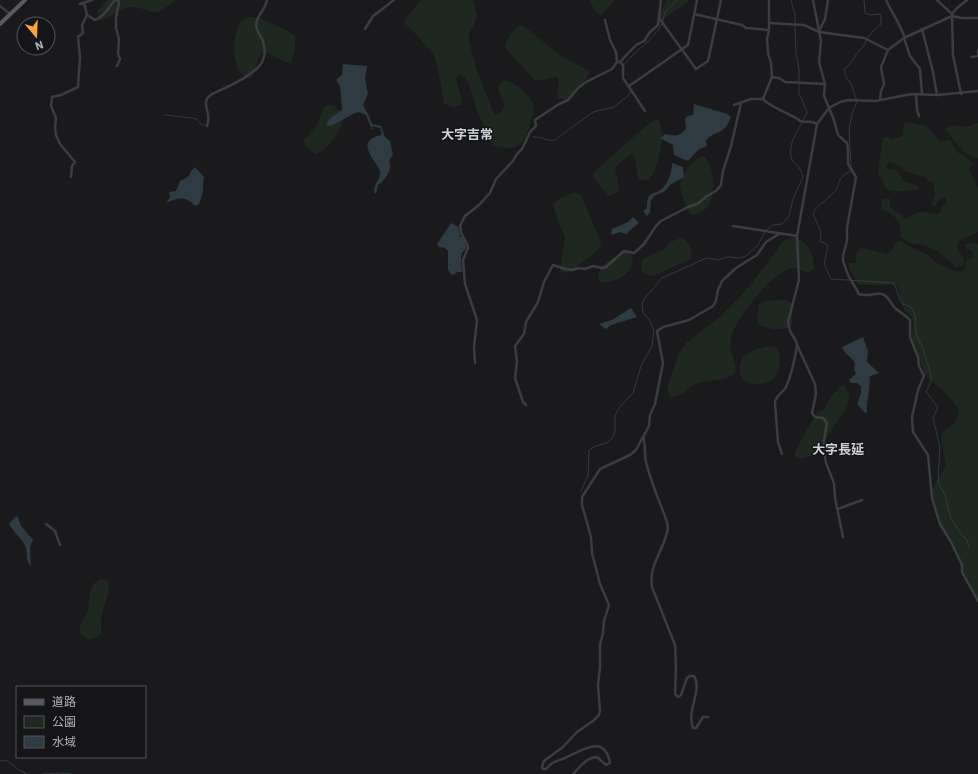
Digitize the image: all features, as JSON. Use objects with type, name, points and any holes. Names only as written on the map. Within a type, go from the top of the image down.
[{"type":"main road","points":[[0,24],[25,0]]},
{"type":"street","points":[[80,4],[92,0]]},
{"type":"street","points":[[86,15],[95,20],[104,15],[116,0],[119,2],[116,28],[120,39],[118,54],[120,59],[117,66]]},
{"type":"street","points":[[207,126],[208,116],[205,107],[207,97],[243,78],[260,66],[264,60],[264,44],[256,26],[256,21],[265,7],[267,0]]},
{"type":"street","points":[[366,29],[373,16],[394,0]]},
{"type":"street","points":[[475,363],[474,347],[477,320],[465,284],[464,260],[468,248],[461,233],[460,226],[465,216],[479,205],[490,192],[496,179],[512,161],[516,154],[522,149],[530,132],[536,126],[535,120],[559,104],[568,100],[578,88],[586,82],[612,69],[636,45],[644,41],[650,32],[658,25],[661,0]]},
{"type":"street","points":[[628,86],[688,45],[697,0]]},
{"type":"street","points":[[659,18],[696,69],[708,61],[721,0]]},
{"type":"street","points":[[763,99],[772,77],[767,38],[769,30],[769,0]]},
{"type":"street","points":[[813,0],[821,41],[819,62],[825,84],[824,96],[838,135],[847,143],[848,164],[856,177],[847,228],[848,241],[843,256],[845,268],[859,294],[878,294],[889,298],[894,306],[910,320],[910,337],[918,356],[919,366],[924,376],[916,399],[912,417],[913,432],[928,455],[932,498],[940,524],[951,542],[962,565],[962,572],[978,602]]},
{"type":"street","points":[[819,32],[825,19],[828,0]]},
{"type":"street","points":[[891,0],[887,1],[898,22],[910,56],[920,69],[922,94]]},
{"type":"street","points":[[937,0],[952,15],[962,18],[978,18]]},
{"type":"street","points":[[880,100],[881,91],[884,84],[881,67],[888,50],[904,38],[952,15],[957,8],[967,0]]},
{"type":"street","points":[[71,177],[72,166],[75,162],[60,144],[55,130],[56,118],[51,106],[52,97],[65,94],[78,87],[80,57],[78,37],[83,33],[82,25],[86,15],[84,3]]},
{"type":"street","points":[[0,6],[10,14]]},
{"type":"street","points":[[694,14],[742,25],[746,28],[769,30]]},
{"type":"street","points":[[952,15],[953,54],[961,94]]},
{"type":"street","points":[[605,20],[610,40],[619,62],[622,65],[623,78],[645,111]]},
{"type":"street","points":[[769,23],[804,25],[819,32],[864,38],[888,50]]},
{"type":"street","points":[[922,29],[937,95]]},
{"type":"street","points":[[972,57],[978,55],[978,50]]},
{"type":"street","points":[[772,77],[779,78],[785,82],[825,84]]},
{"type":"street","points":[[843,537],[834,493],[834,483],[824,457],[824,440],[827,423],[823,418],[815,417],[812,413],[816,394],[815,384],[790,331],[788,322],[799,280],[797,236],[816,124],[829,108],[840,102],[848,100],[880,100],[916,94],[961,94],[978,91]]},
{"type":"street","points":[[916,94],[919,116]]},
{"type":"street","points":[[734,105],[751,99],[763,99],[765,102],[802,122],[811,121],[816,124]]},
{"type":"street","points":[[526,405],[523,402],[515,378],[517,362],[515,346],[524,334],[526,322],[538,302],[544,282],[553,265],[572,270],[579,268],[585,269],[593,266],[602,268],[606,267],[623,252],[634,253],[640,249],[661,221],[697,204],[716,191],[721,185],[723,171],[731,146],[740,103]]},
{"type":"street","points":[[733,226],[797,236]]},
{"type":"street","points":[[574,774],[588,760],[595,757],[606,765],[610,763],[606,752],[595,746],[585,748],[551,763],[546,769],[543,769],[542,767],[544,761],[563,747],[577,732],[593,721],[599,715],[600,711],[598,685],[600,644],[604,621],[609,605],[600,584],[592,553],[589,528],[582,505],[582,497],[600,469],[634,453],[649,426],[650,415],[655,404],[662,371],[662,358],[657,331],[663,327],[689,320],[713,306],[716,301],[720,284],[736,268],[757,256],[766,242],[779,234]]},
{"type":"street","points":[[782,454],[778,442],[775,402],[787,384],[797,345]]},
{"type":"street","points":[[643,436],[645,457],[650,476],[668,528],[652,571],[651,580],[675,645],[675,694],[678,697],[681,695],[688,678],[690,676],[694,676],[697,684],[690,718],[693,728],[696,728],[704,717],[708,717]]},
{"type":"street","points":[[838,508],[862,500]]},
{"type":"street","points":[[46,524],[55,531],[60,544]]},
{"type":"green space","points":[[107,0],[176,0],[159,12],[130,7],[122,9],[108,18],[100,20],[97,11]]},
{"type":"green space","points":[[421,0],[473,0],[477,15],[474,25],[469,33],[469,41],[477,71],[493,112],[495,115],[498,114],[505,106],[499,93],[499,86],[502,82],[507,81],[518,86],[528,96],[533,104],[533,115],[528,130],[525,138],[519,145],[508,148],[493,145],[477,111],[469,83],[464,77],[458,74],[456,78],[462,102],[461,105],[454,107],[444,104],[434,55],[404,23],[405,19]]},
{"type":"green space","points":[[589,0],[615,0],[601,15],[596,12]]},
{"type":"green space","points":[[667,0],[689,0],[687,3],[661,20],[658,19],[657,17]]},
{"type":"green space","points":[[248,17],[253,17],[272,24],[295,36],[295,49],[291,63],[265,52],[261,54],[251,78],[249,79],[243,75],[238,69],[235,61],[234,43],[241,21]]},
{"type":"green space","points":[[521,25],[561,56],[589,71],[589,74],[577,92],[569,98],[558,98],[558,77],[534,80],[505,47],[505,44],[511,34]]},
{"type":"green space","points":[[327,105],[334,106],[344,113],[344,118],[335,138],[325,149],[315,154],[303,141],[317,125],[324,107]]},
{"type":"green space","points":[[656,119],[660,122],[662,139],[658,161],[651,177],[648,180],[639,180],[635,156],[631,154],[615,168],[619,191],[610,196],[608,195],[593,177],[593,173],[647,125]]},
{"type":"green space","points":[[908,122],[926,126],[940,141],[950,140],[957,152],[966,157],[973,164],[969,169],[978,188],[978,232],[959,241],[957,248],[964,260],[963,266],[956,267],[937,251],[924,245],[913,244],[900,237],[898,221],[891,214],[882,209],[881,204],[883,199],[891,199],[889,206],[906,219],[915,213],[921,212],[939,214],[943,205],[947,203],[946,198],[944,197],[937,202],[936,206],[931,205],[935,194],[933,182],[928,181],[925,177],[906,171],[896,164],[889,162],[886,164],[887,169],[895,170],[899,173],[904,182],[914,184],[919,187],[917,189],[901,191],[889,190],[886,188],[878,174],[884,137],[892,139],[900,137],[903,135],[904,124]]},
{"type":"green space","points":[[978,123],[978,158],[973,157],[964,151],[945,130],[951,125],[966,127]]},
{"type":"green space","points":[[703,156],[707,160],[712,172],[713,187],[711,201],[703,211],[692,215],[687,209],[679,185],[685,172],[695,160]]},
{"type":"green space","points":[[574,192],[582,197],[600,240],[601,247],[573,270],[564,273],[561,272],[560,269],[565,237],[553,204],[557,200]]},
{"type":"green space","points":[[794,237],[803,242],[810,250],[814,269],[810,272],[796,268],[784,271],[766,286],[747,308],[739,320],[731,338],[731,348],[736,369],[734,374],[730,377],[695,384],[680,395],[670,397],[667,388],[679,353],[686,343],[720,317],[752,283],[782,243],[787,239]]},
{"type":"green space","points":[[681,238],[687,242],[690,247],[692,252],[691,259],[653,276],[649,276],[644,273],[641,265],[644,258],[663,250],[670,242]]},
{"type":"green space","points":[[901,241],[928,255],[937,263],[951,270],[961,272],[966,268],[965,262],[973,257],[972,251],[966,248],[964,244],[978,244],[978,599],[963,571],[951,541],[941,523],[932,489],[946,466],[941,439],[942,433],[955,423],[959,413],[957,407],[948,395],[925,375],[912,337],[913,322],[911,316],[903,307],[898,287],[894,285],[858,284],[849,268],[849,263],[855,263],[857,261],[855,255],[861,248],[887,254],[893,250],[895,243]]},
{"type":"green space","points":[[625,251],[629,253],[633,261],[633,266],[626,273],[615,280],[610,282],[601,282],[599,272],[602,268],[610,260]]},
{"type":"green space","points":[[766,301],[789,301],[792,304],[792,325],[790,327],[772,329],[767,328],[757,322],[759,305]]},
{"type":"green space","points":[[774,346],[779,353],[780,362],[778,371],[774,378],[768,382],[760,384],[750,384],[745,381],[740,372],[740,365],[745,355],[756,349]]},
{"type":"green space","points":[[842,385],[845,386],[849,395],[848,405],[815,455],[800,459],[798,458],[795,452],[815,415],[819,411],[824,410],[829,399]]},
{"type":"green space","points":[[101,579],[108,581],[109,589],[101,619],[101,633],[97,637],[88,639],[81,635],[80,628],[88,609],[92,588],[97,581]]},
{"type":"water","points":[[343,64],[367,66],[365,79],[368,94],[363,105],[372,124],[381,126],[385,137],[390,141],[393,155],[389,160],[389,171],[386,178],[378,185],[376,194],[374,189],[380,176],[380,171],[368,150],[367,145],[373,138],[382,134],[380,128],[372,126],[372,130],[366,115],[359,112],[333,125],[327,125],[327,122],[332,117],[342,110],[340,86],[336,80],[342,75]]},
{"type":"water","points":[[694,104],[727,114],[731,117],[725,128],[709,137],[706,141],[707,146],[698,150],[688,161],[674,155],[673,145],[660,138],[665,134],[677,135],[684,131],[686,128],[685,119],[687,116],[693,115]]},
{"type":"water","points":[[672,163],[683,167],[684,177],[670,185],[665,191],[654,196],[651,200],[650,212],[647,216],[643,211],[647,208],[648,198],[665,186],[670,174]]},
{"type":"water","points":[[195,167],[204,177],[203,192],[199,204],[195,206],[188,200],[181,198],[166,203],[170,197],[169,192],[176,191],[180,181],[188,177]]},
{"type":"water","points":[[633,217],[639,223],[627,234],[621,232],[611,235],[612,229],[628,222]]},
{"type":"water","points":[[451,223],[458,227],[460,237],[463,237],[466,246],[461,258],[462,272],[457,272],[452,275],[448,270],[448,251],[445,248],[439,247],[437,244]]},
{"type":"water","points":[[631,308],[637,317],[611,325],[606,329],[599,324],[612,320]]},
{"type":"water","points":[[863,337],[868,351],[867,362],[879,373],[870,376],[867,412],[865,413],[857,404],[861,393],[861,386],[857,383],[851,383],[849,380],[856,374],[854,368],[855,363],[842,347]]},
{"type":"water","points":[[16,516],[18,517],[21,526],[33,540],[30,546],[31,566],[27,560],[25,545],[9,524]]},
{"type":"waterway","points":[[663,21],[665,12],[677,0]]},
{"type":"waterway","points":[[791,0],[795,15],[795,23]]},
{"type":"waterway","points":[[864,0],[865,13],[870,15],[880,14],[881,24],[869,35],[863,47],[845,69],[845,75],[851,84],[857,101],[852,114],[849,129],[850,171],[843,176],[838,183],[838,187],[835,192],[818,207],[813,214],[821,232],[820,241],[828,246],[824,264],[831,279],[894,283],[900,300],[903,304],[911,307],[915,315],[916,334],[923,349],[931,375],[931,382],[926,392],[938,407],[933,418],[940,447],[938,482],[945,495],[951,519],[967,540],[969,547]]},
{"type":"waterway","points":[[624,65],[654,35],[662,24]]},
{"type":"waterway","points":[[766,230],[773,225],[782,224],[789,216],[793,199],[803,177],[800,169],[793,161],[791,156],[793,139],[807,112],[799,93],[799,68],[796,54],[795,26]]},
{"type":"waterway","points":[[533,137],[555,140],[593,112],[614,107],[629,95],[631,91]]},
{"type":"waterway","points":[[165,115],[192,118],[196,119],[202,125],[205,125]]},
{"type":"waterway","points":[[581,491],[588,476],[589,450],[609,442],[613,437],[615,430],[615,415],[633,393],[641,366],[652,346],[654,331],[650,321],[643,312],[642,305],[644,299],[662,278],[702,260],[708,258],[718,260],[728,257],[739,258],[746,256],[758,245],[765,232]]},
{"type":"waterway","points":[[0,761],[6,760],[19,770],[28,774]]},
{"type":"waterway","points":[[43,774],[72,774]]},
{"type":"district","name":"大字吉常","points":[[467,134]]},
{"type":"district","name":"大字長延","points":[[838,449]]}]
